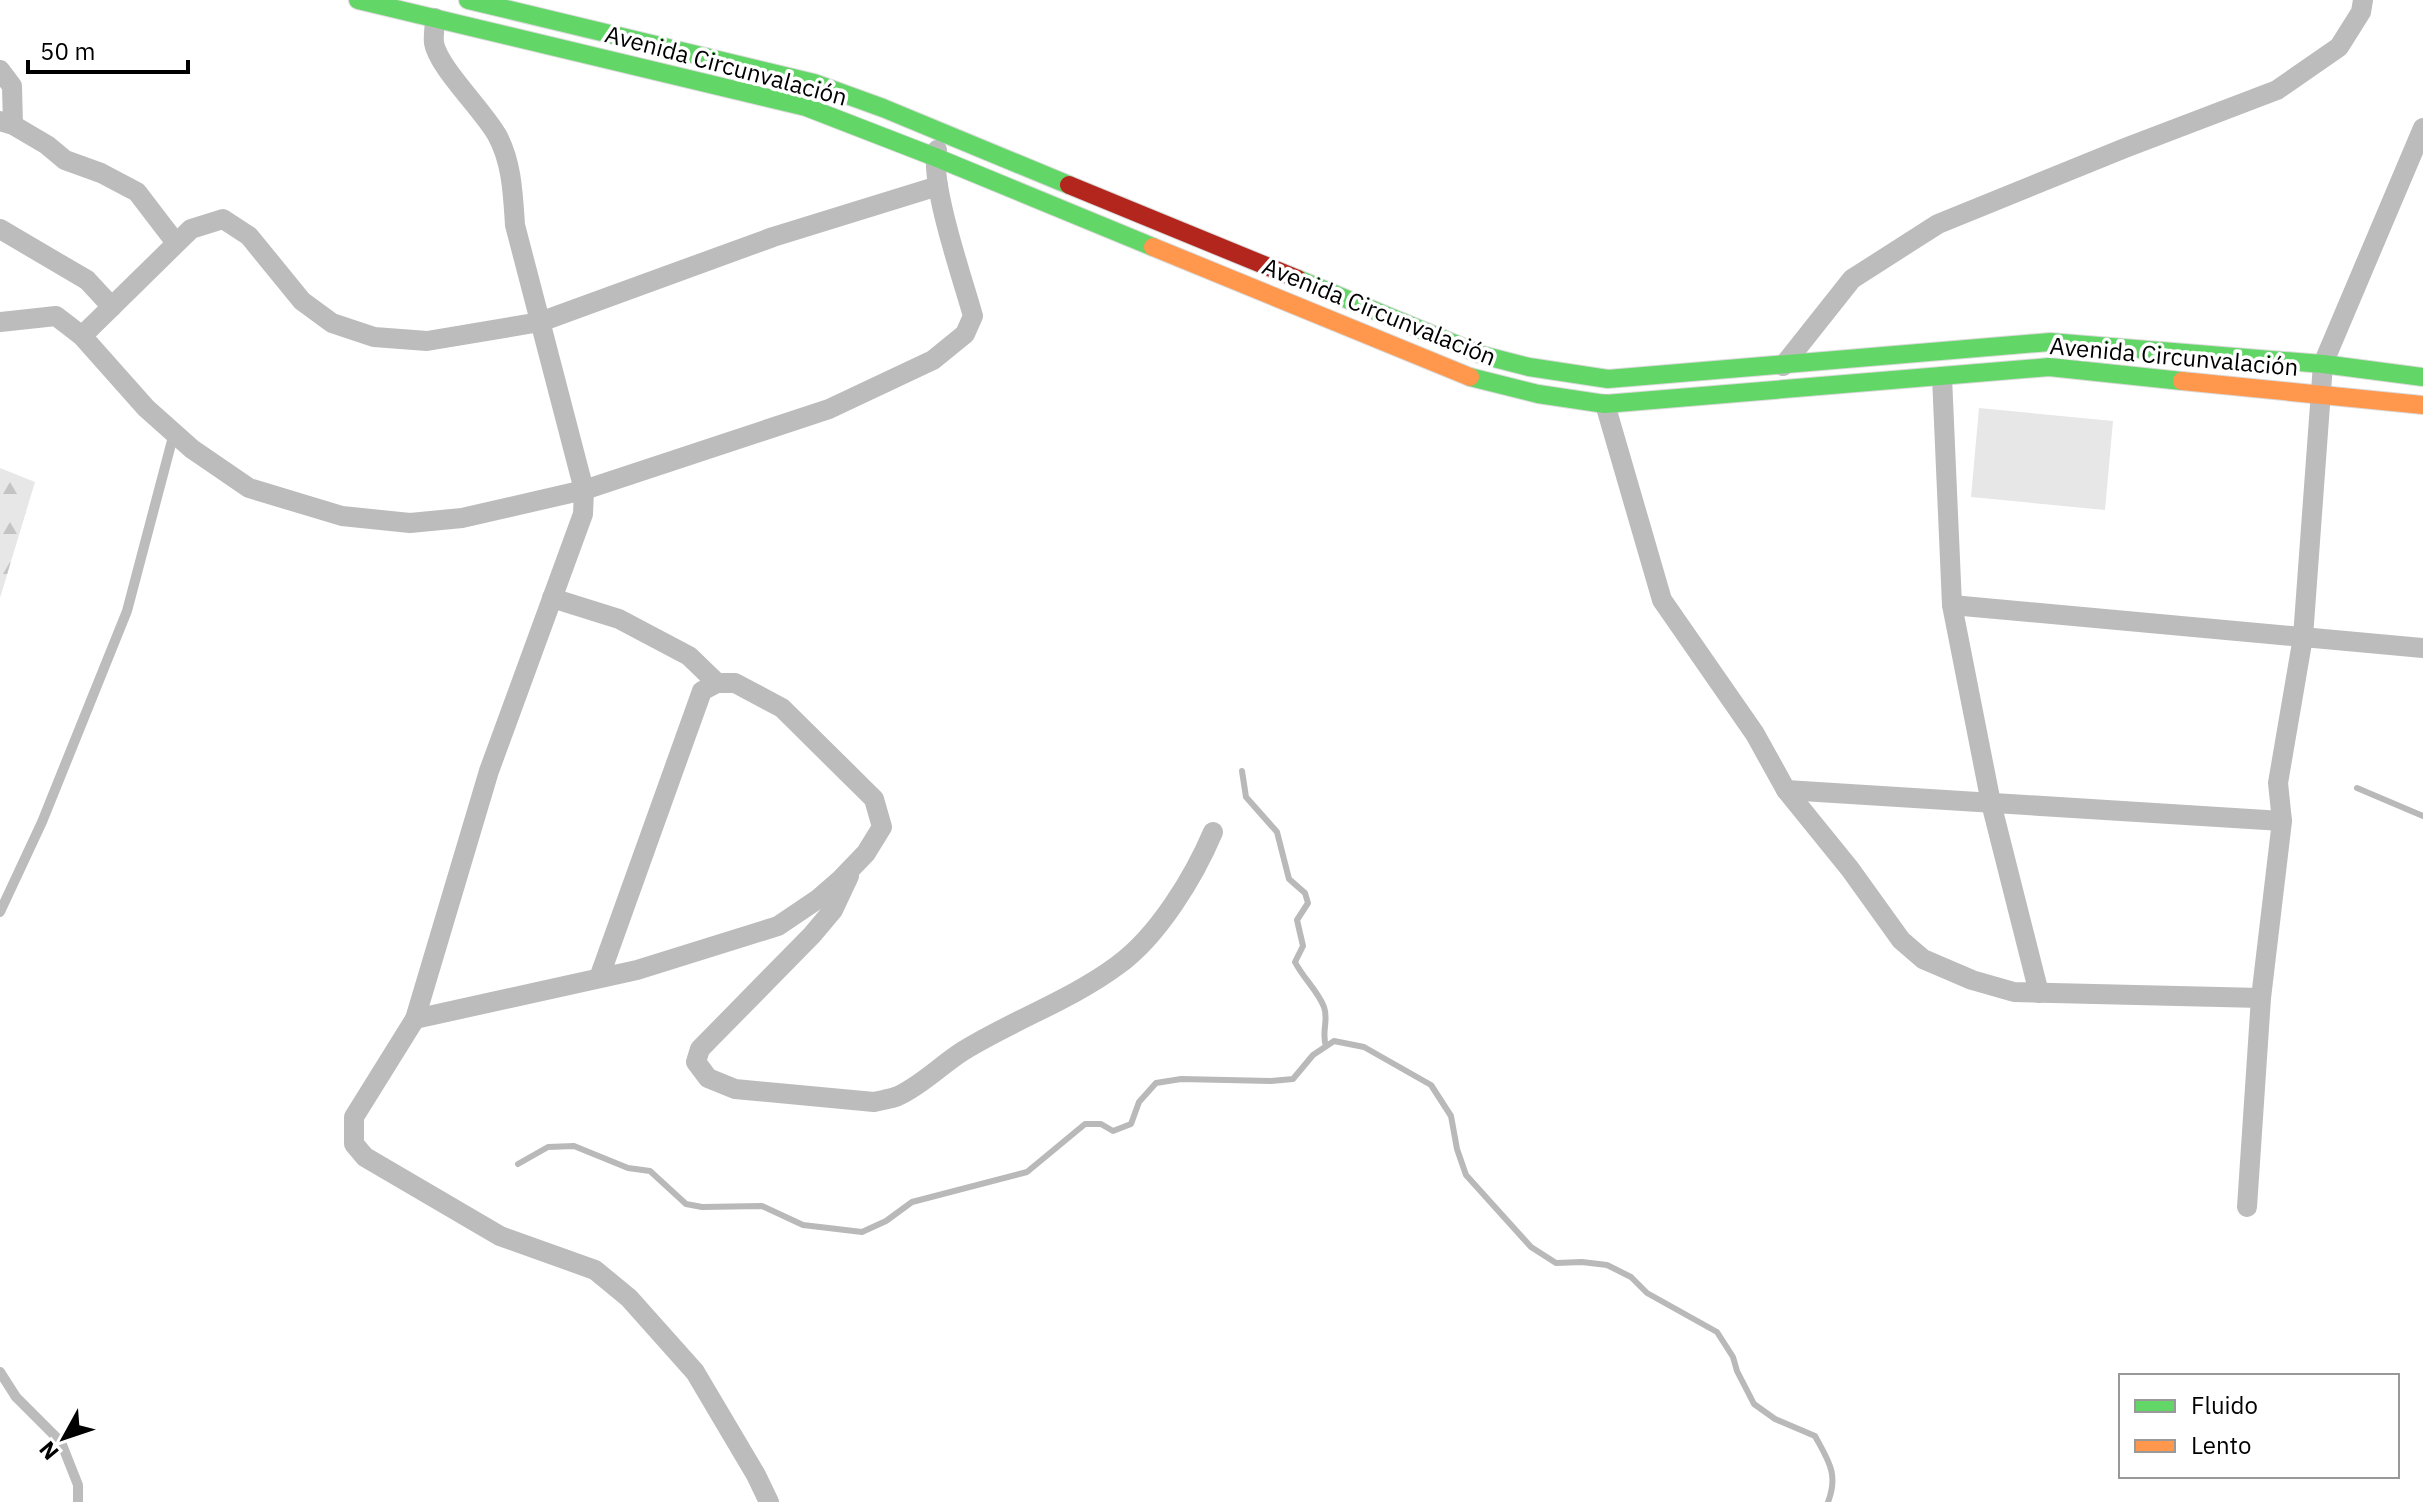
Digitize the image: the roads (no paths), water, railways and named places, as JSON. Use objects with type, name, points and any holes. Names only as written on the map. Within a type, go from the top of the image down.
[{"type":"main road","name":"Avenida Circunvalación","points":[[358,0],[806,107],[1472,378],[1523,392],[1605,404],[2049,367],[2423,405]]},
{"type":"main road","name":"Avenida Circunvalación","points":[[468,0],[495,3],[814,83],[942,132],[1482,355],[1529,367],[1608,379],[2050,342],[2323,364],[2423,377]]},
{"type":"street","points":[[1783,366],[1852,279],[1938,224],[2277,90],[2339,47],[2361,12],[2363,0]]},
{"type":"street","points":[[435,18],[434,44],[443,63],[498,137],[513,183],[515,225],[584,490],[583,514],[489,771],[415,1019],[354,1117],[354,1144],[365,1157],[500,1236],[595,1270],[629,1298],[695,1372],[769,1502]]},
{"type":"street","points":[[0,70],[12,86],[6,123],[47,145],[65,160],[101,173],[137,192],[176,243]]},
{"type":"street","points":[[2247,1207],[2261,998],[2282,821],[2278,783],[2303,637],[2323,364],[2423,128]]},
{"type":"street","points":[[0,322],[56,316],[82,336],[146,408],[174,433],[249,488],[342,516],[410,523],[462,518],[584,490],[829,409],[933,360],[950,347],[965,334],[973,316],[938,186],[935,157],[942,132]]},
{"type":"street","points":[[82,336],[191,229],[223,219],[249,236],[302,301],[332,323],[374,337],[427,341],[540,322],[773,237],[938,186]]},
{"type":"street","points":[[0,229],[87,280],[112,307]]},
{"type":"street","points":[[1942,377],[1952,605],[1991,803],[2039,993]]},
{"type":"street","points":[[1605,404],[1662,600],[1755,734],[1786,790],[1850,869],[1901,940],[1923,959],[1972,980],[2014,992],[2261,998]]},
{"type":"street","points":[[552,598],[619,619],[689,656],[717,683]]},
{"type":"street","points":[[1952,605],[2423,648]]},
{"type":"street","points":[[415,1019],[637,970],[778,926],[818,899],[866,853],[882,827],[874,799],[782,708],[735,683],[717,683],[702,691],[599,978]]},
{"type":"street","points":[[1786,790],[2282,821]]},
{"type":"street","points":[[854,865],[833,910],[700,1049],[696,1062],[708,1078],[735,1089],[874,1102],[897,1097],[961,1052],[1119,965],[1149,935],[1181,892],[1213,832]]},
{"type":"lane","points":[[0,912],[42,822],[127,611],[174,433]]},
{"type":"lane","points":[[0,1372],[16,1397],[61,1442],[78,1485],[78,1502]]},
{"type":"waterway","points":[[1242,771],[1246,797],[1277,832],[1289,879],[1305,893],[1308,903],[1297,920],[1303,946],[1295,962],[1324,1007],[1326,1046]]},
{"type":"waterway","points":[[2357,788],[2423,816]]},
{"type":"waterway","points":[[518,1164],[548,1147],[574,1146],[628,1168],[650,1171],[686,1204],[702,1207],[762,1206],[803,1225],[862,1232],[886,1221],[912,1202],[1027,1172],[1085,1124],[1101,1124],[1113,1131],[1131,1124],[1139,1102],[1156,1083],[1181,1079],[1293,1079],[1313,1055],[1334,1041],[1364,1047],[1431,1085],[1451,1116],[1466,1175],[1531,1247],[1556,1263],[1607,1265],[1631,1277],[1647,1293],[1717,1332],[1733,1357],[1754,1404],[1775,1419],[1815,1436],[1832,1475],[1828,1502]]}]
